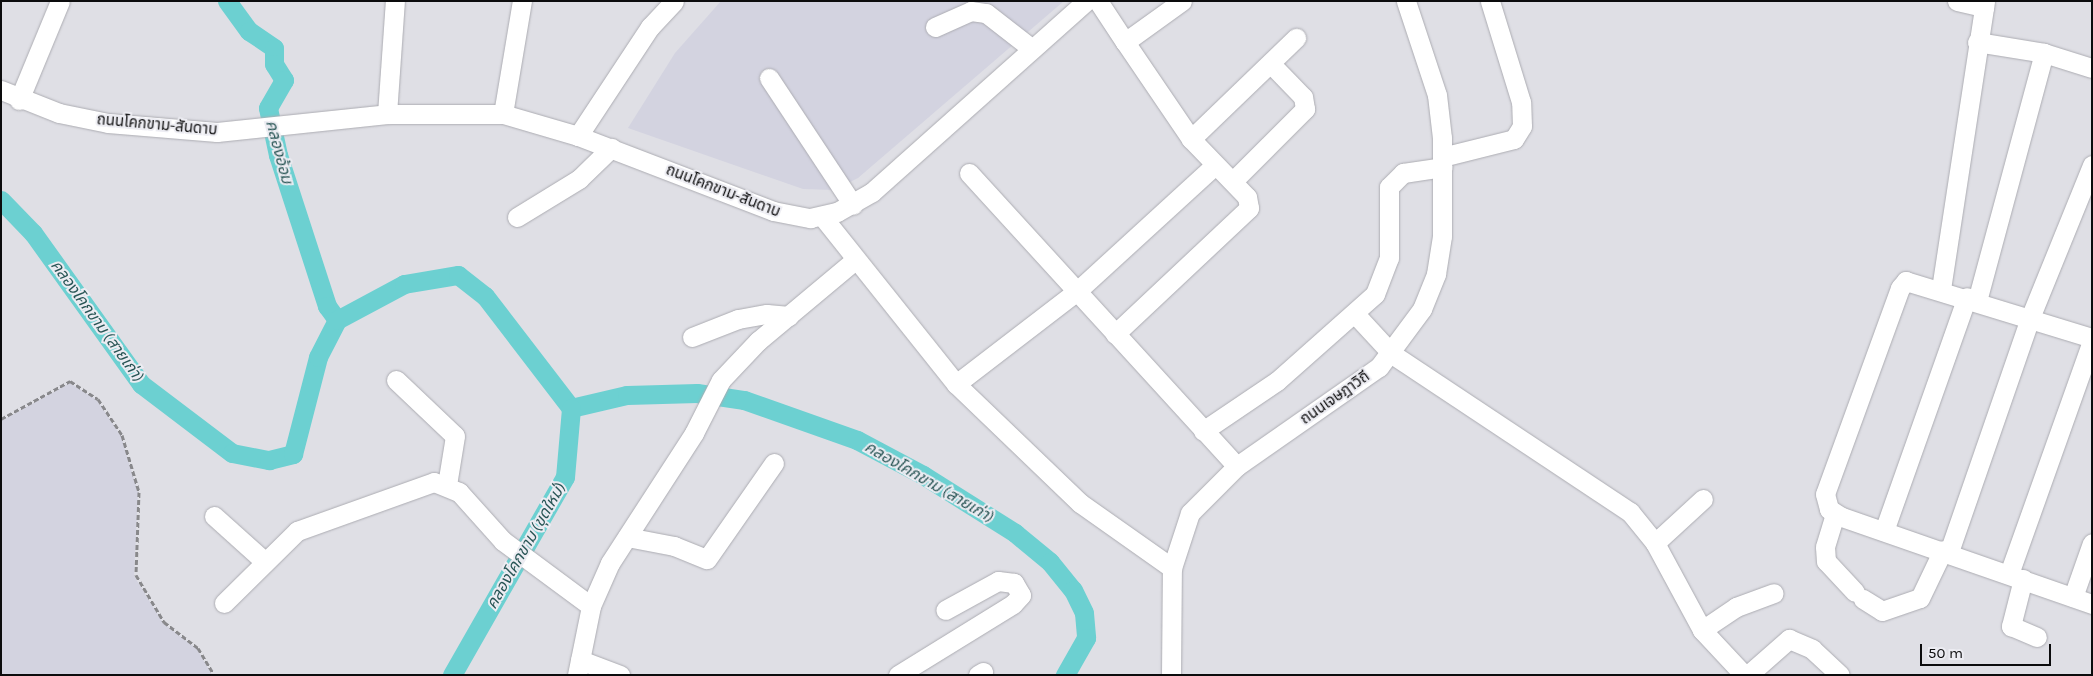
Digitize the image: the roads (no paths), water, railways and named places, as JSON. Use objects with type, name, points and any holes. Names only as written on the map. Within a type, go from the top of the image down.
[{"type":"street","points":[[19,100],[60,1]]},
{"type":"street","points":[[387,114],[395,1]]},
{"type":"street","points":[[503,114],[522,1]]},
{"type":"street","points":[[578,136],[650,27],[674,1]]},
{"type":"street","name":"ถนนโคกขาม-สันดาบ","points":[[1,90],[19,100],[108,123],[217,132],[291,126],[387,114],[503,114],[578,136],[792,217],[822,216],[853,205],[1086,1]]},
{"type":"street","points":[[1098,1],[1191,139],[1246,196],[1249,208],[1115,334]]},
{"type":"street","points":[[1125,42],[1182,1]]},
{"type":"street","name":"ถนนเจษฎาวิถี","points":[[1171,675],[1172,568],[1190,513],[1237,466],[1346,394],[1392,354],[1422,309],[1436,274],[1442,236],[1442,162],[1437,95],[1406,1]]},
{"type":"street","points":[[1203,431],[1277,381],[1355,314],[1385,277],[1389,187],[1403,173],[1514,139],[1522,126],[1521,102],[1490,1]]},
{"type":"street","points":[[1941,289],[1984,4],[1957,1]]},
{"type":"street","points":[[935,27],[971,11],[986,13],[1031,48]]},
{"type":"street","points":[[1191,139],[1296,38]]},
{"type":"street","points":[[1977,42],[2044,53],[2092,68]]},
{"type":"street","points":[[1884,531],[1972,299],[2044,53]]},
{"type":"street","points":[[1233,181],[1305,109],[1303,97],[1270,63]]},
{"type":"street","points":[[769,78],[853,205]]},
{"type":"street","points":[[517,217],[579,179],[610,148]]},
{"type":"street","points":[[956,384],[1076,292],[1216,165]]},
{"type":"street","points":[[1835,514],[1824,547],[1826,561],[1859,596],[1882,612],[1920,598],[1946,551],[2030,318],[2092,165]]},
{"type":"street","points":[[969,173],[1237,466]]},
{"type":"street","points":[[822,216],[855,260],[956,384],[1080,503],[1172,568]]},
{"type":"street","points":[[620,675],[579,667],[591,606],[627,537],[694,433],[721,380],[789,316],[855,260]]},
{"type":"street","points":[[2037,637],[2011,626],[2016,576],[2092,339],[1913,280],[1900,288],[1825,494],[1835,514],[1946,551],[2016,576],[2073,598],[2092,604]]},
{"type":"street","points":[[692,337],[738,319],[767,314],[789,316]]},
{"type":"street","points":[[1355,314],[1392,354],[1618,504],[1655,543],[1702,630],[1746,675],[1789,639],[1812,649],[1840,675]]},
{"type":"street","points":[[396,380],[456,436],[447,484]]},
{"type":"street","points":[[627,537],[674,546],[707,559],[714,555],[774,463]]},
{"type":"street","points":[[224,603],[263,560],[315,522],[420,485],[447,484],[459,492],[503,541],[591,606]]},
{"type":"street","points":[[1655,543],[1703,499]]},
{"type":"street","points":[[214,516],[263,560]]},
{"type":"street","points":[[2073,598],[2092,543]]},
{"type":"street","points":[[898,675],[1013,604],[1021,595],[1014,583],[998,581],[945,610]]},
{"type":"street","points":[[1702,630],[1736,607],[1774,592]]},
{"type":"waterway","name":"คลองอ้อม","points":[[227,1],[249,31],[274,48],[274,64],[284,80],[268,108],[278,155],[327,306],[337,320]]},
{"type":"waterway","name":"คลองโคกขาม (สายเก่า)","points":[[1,200],[33,233],[141,384],[232,453],[269,460],[293,454],[318,357],[337,320],[404,284],[458,275],[485,296],[571,408]]},
{"type":"waterway","name":"คลองโคกขาม (สายเก่า)","points":[[571,408],[627,395],[697,393],[744,400],[857,440],[923,475],[1015,533],[1050,562],[1073,590],[1084,613],[1086,638],[1065,675]]},
{"type":"waterway","name":"คลองโคกขาม (ขุดใหม่)","points":[[452,675],[565,477],[571,408]]}]
